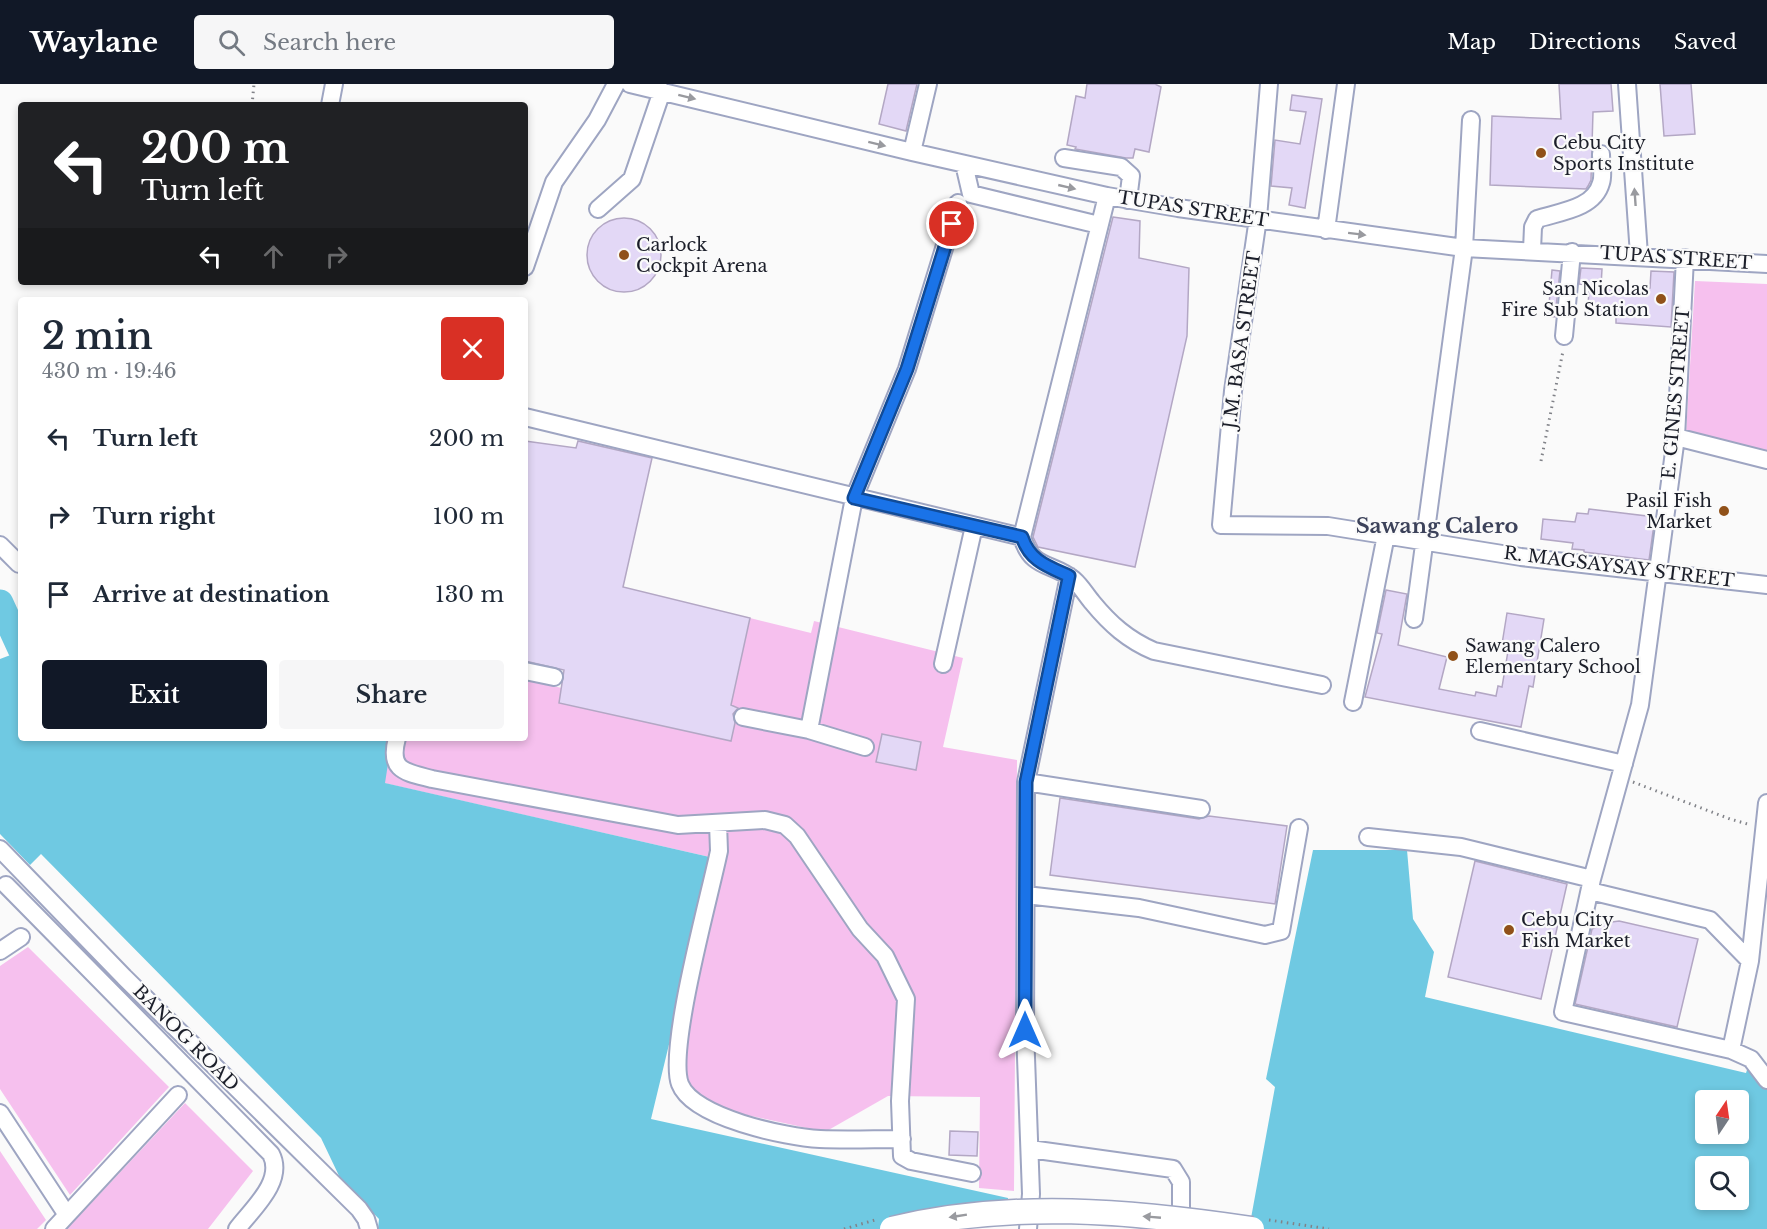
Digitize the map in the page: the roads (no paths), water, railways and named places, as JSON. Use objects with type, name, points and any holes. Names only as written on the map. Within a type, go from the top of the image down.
[{"type":"highway","points":[[892,1229],[959,1215],[1034,1210],[1153,1217],[1252,1229]]},
{"type":"street","points":[[331,102],[334,84]]},
{"type":"street","points":[[528,258],[554,182],[591,129],[616,84]]},
{"type":"street","name":"TUPAS STREET","points":[[630,84],[912,152],[1128,200],[1464,248],[1639,255],[1767,264]]},
{"type":"street","points":[[912,152],[928,84]]},
{"type":"street","name":"J.M. BASA STREET","points":[[1221,525],[1233,391],[1258,219],[1269,84]]},
{"type":"street","points":[[1326,230],[1346,84]]},
{"type":"street","points":[[1627,84],[1639,255]]},
{"type":"street","points":[[598,209],[632,179],[662,91]]},
{"type":"street","points":[[1414,619],[1464,248],[1471,120]]},
{"type":"street","points":[[1532,250],[1533,227],[1537,219],[1576,208],[1594,196],[1602,182],[1601,154]]},
{"type":"street","points":[[1064,158],[1121,167],[1131,176],[1128,200]]},
{"type":"street","points":[[964,164],[971,194],[1099,225]]},
{"type":"street","points":[[1107,196],[1022,537],[1026,551],[1035,560],[1076,581],[1110,624],[1138,644],[1154,651],[1322,685]]},
{"type":"street","points":[[809,730],[854,498],[907,369],[958,203]]},
{"type":"street","points":[[1564,336],[1572,252]]},
{"type":"street","name":"E. GINES STREET","points":[[1685,258],[1676,436],[1640,705],[1591,885],[1563,1012],[1731,1050]]},
{"type":"street","points":[[528,418],[1022,537]]},
{"type":"street","points":[[1676,436],[1767,460]]},
{"type":"street","name":"R. MAGSAYSAY STREET","points":[[1221,525],[1328,526],[1521,557],[1767,585]]},
{"type":"street","points":[[943,664],[974,526]]},
{"type":"street","points":[[1353,702],[1386,535]]},
{"type":"street","points":[[0,545],[18,563]]},
{"type":"street","points":[[1028,1229],[1030,1149],[1025,1030],[1026,782],[1069,576]]},
{"type":"street","points":[[528,672],[554,677]]},
{"type":"street","points":[[743,717],[809,730],[865,747]]},
{"type":"street","points":[[1480,731],[1621,771]]},
{"type":"street","points":[[396,741],[393,751],[396,765],[402,771],[643,820],[678,825],[765,820],[785,825],[797,836],[860,929],[885,956],[906,999],[900,1101],[902,1156],[911,1161],[972,1173]]},
{"type":"street","points":[[1026,782],[1201,809]]},
{"type":"street","points":[[1767,803],[1763,889],[1731,1050],[1751,1059],[1767,1080]]},
{"type":"street","points":[[718,823],[719,851],[680,1041],[680,1083],[690,1098],[711,1112],[752,1126],[818,1139],[902,1139]]},
{"type":"street","points":[[1026,896],[1139,908],[1265,935],[1281,931],[1299,828]]},
{"type":"street","points":[[1368,837],[1461,847],[1710,920],[1750,961]]},
{"type":"street","name":"BANOG ROAD","points":[[0,849],[124,977],[350,1200],[366,1219],[369,1229]]},
{"type":"street","points":[[6,885],[271,1154],[275,1162],[274,1178],[237,1229]]},
{"type":"street","points":[[0,951],[21,937]]},
{"type":"street","points":[[54,1229],[178,1095]]},
{"type":"street","points":[[0,1113],[67,1215]]},
{"type":"street","points":[[1030,1149],[1173,1169],[1181,1182],[1181,1229]]},
{"type":"water","points":[[18,652],[18,741],[392,741],[385,783],[714,858],[651,1119],[1008,1198],[1008,1229],[378,1229],[379,1219],[341,1180],[321,1138],[41,854],[30,865],[0,834],[0,659]]},
{"type":"water","points":[[1313,850],[1407,850],[1413,919],[1434,952],[1425,997],[1746,1073],[1750,1060],[1767,1082],[1767,1229],[1249,1229],[1275,1087],[1266,1079]]},
{"type":"waterway","points":[[0,603],[18,642]]},
{"type":"place","name":"Cebu City Sports Institute","points":[[1541,153]]},
{"type":"place","name":"Carlock Cockpit Arena","points":[[624,255]]},
{"type":"place","name":"San Nicolas Fire Sub Station","points":[[1661,299]]},
{"type":"place","name":"Pasil Fish Market","points":[[1724,511]]},
{"type":"place","name":"Sawang Calero Elementary School","points":[[1453,656]]},
{"type":"place","name":"Cebu City Fish Market","points":[[1509,930]]},
{"type":"district","name":"Sawang Calero","points":[[1437,526]]}]
